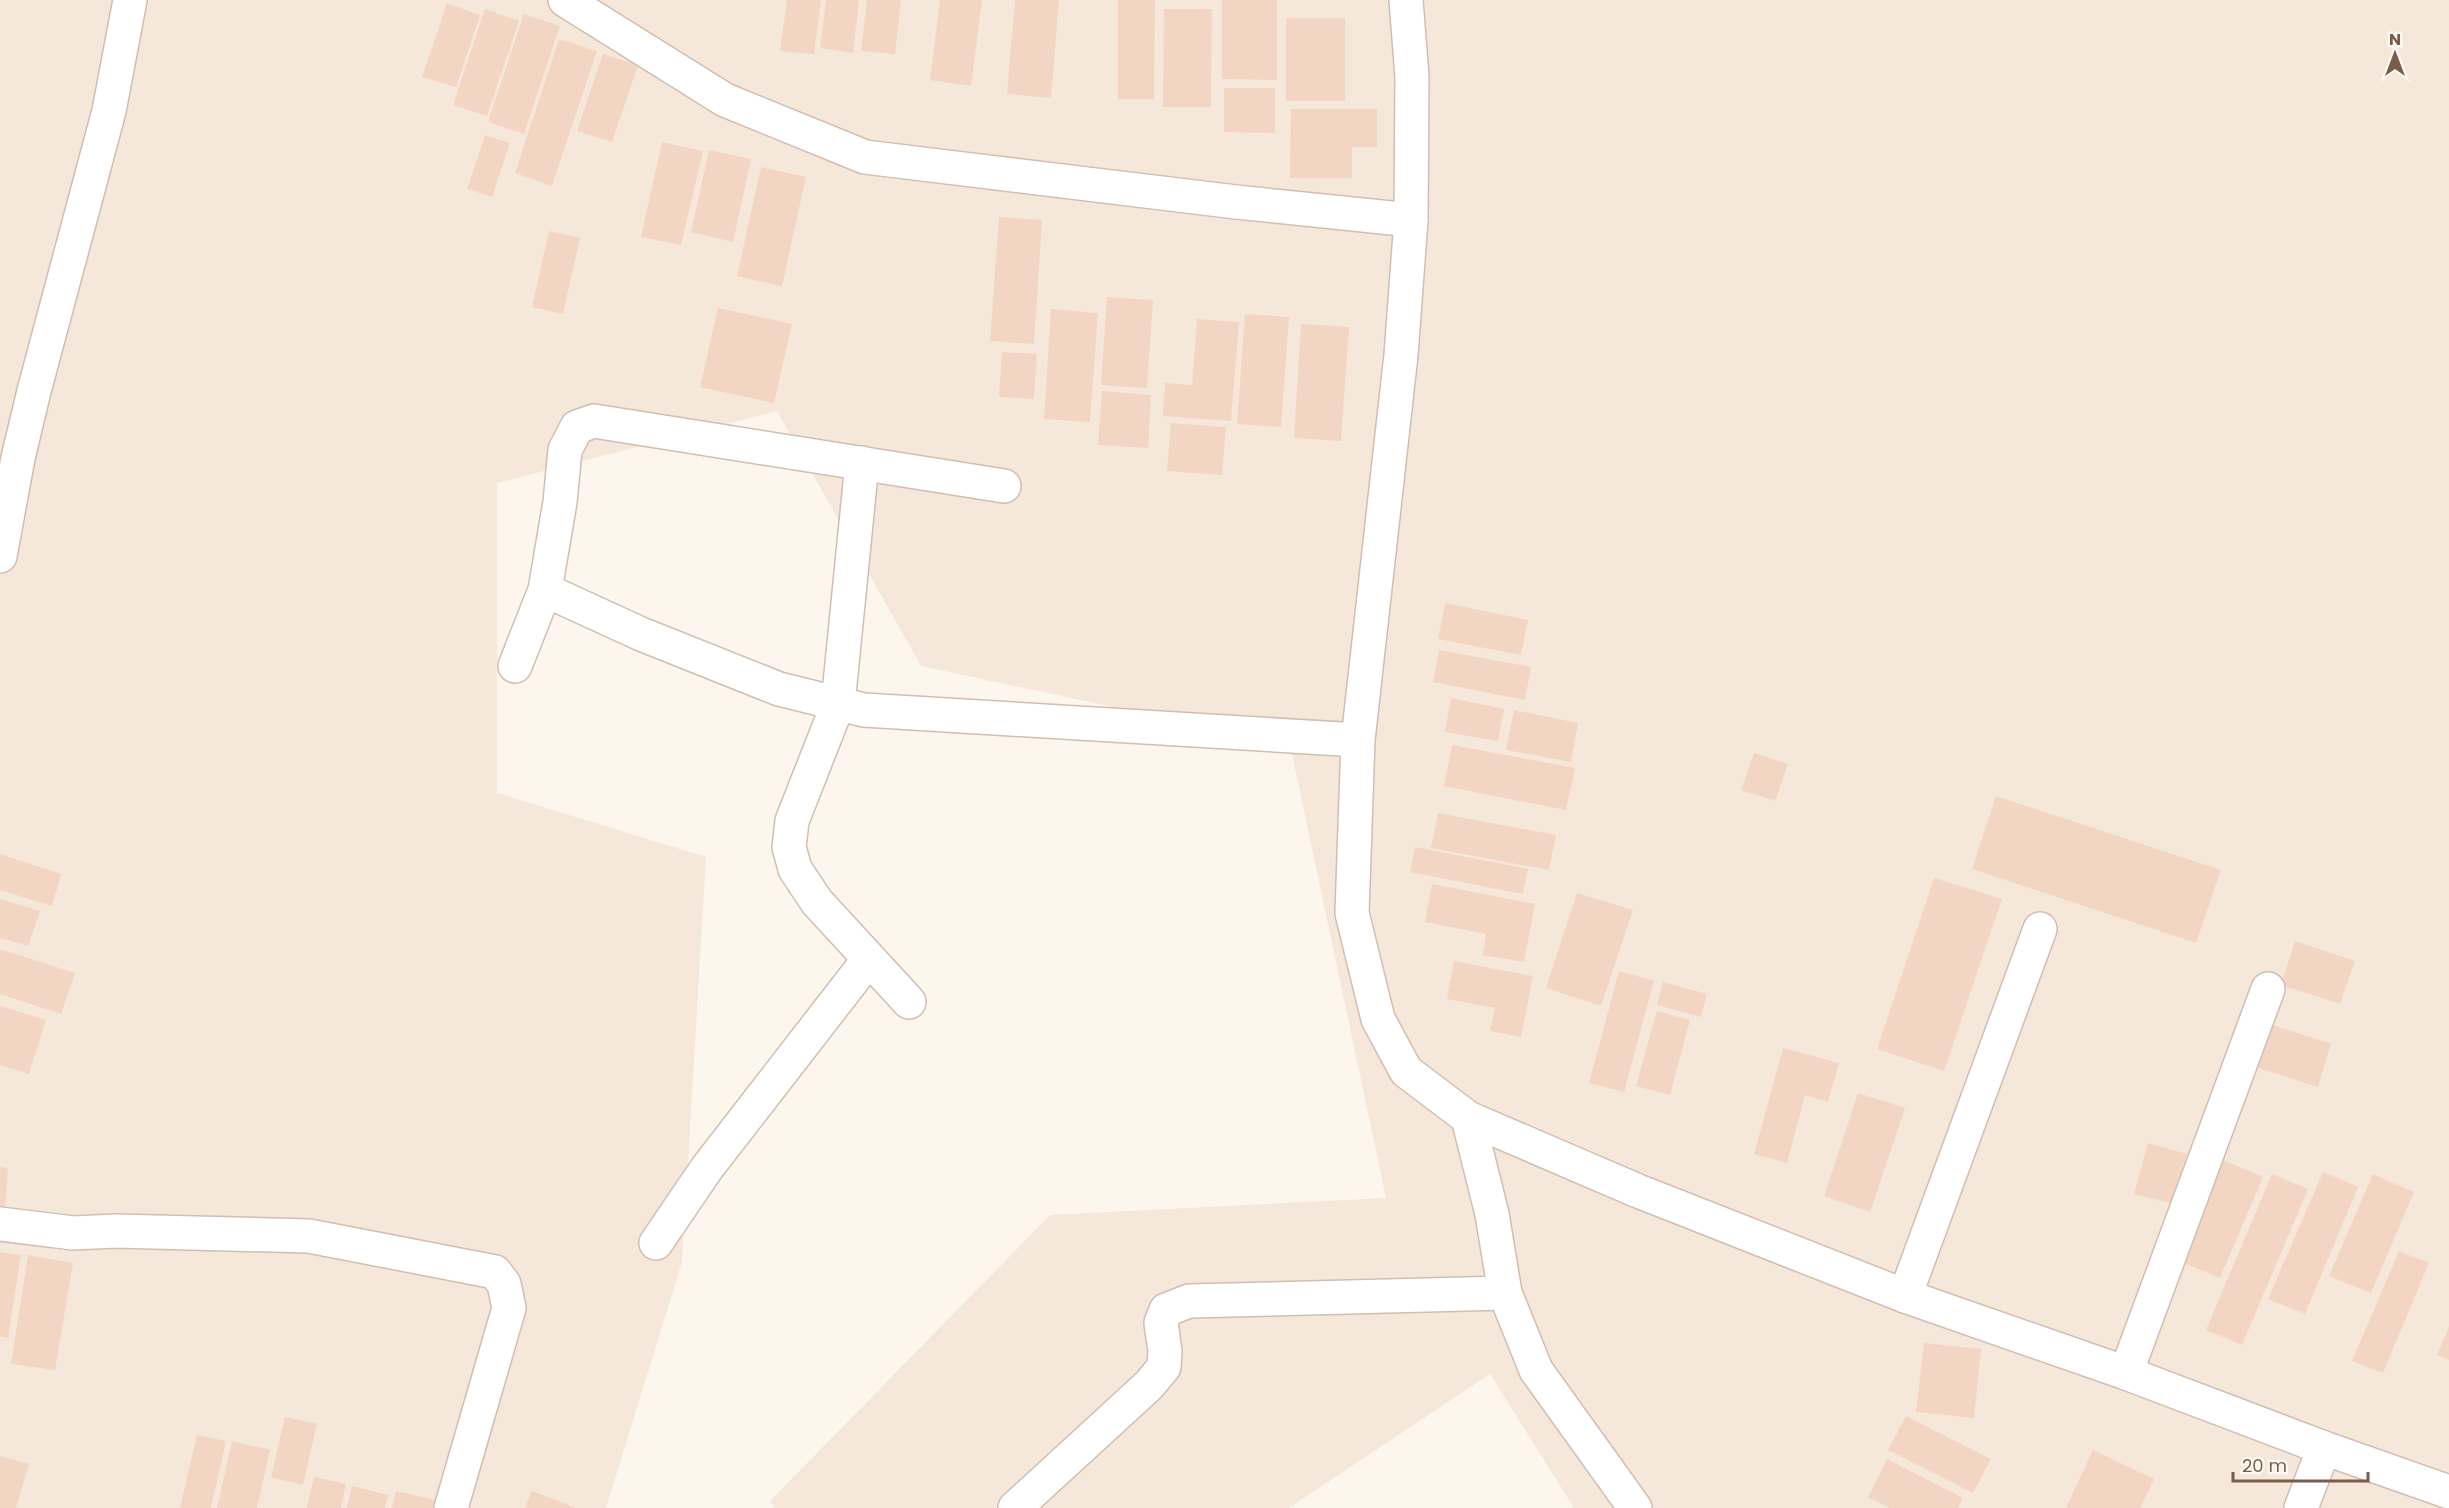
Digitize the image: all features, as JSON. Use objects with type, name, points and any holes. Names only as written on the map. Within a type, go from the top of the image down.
[{"type":"street","points":[[0,556],[9,450],[34,391],[109,111],[130,0]]},
{"type":"street","points":[[565,0],[725,100],[865,157],[1236,202],[1411,219]]},
{"type":"street","points":[[1406,0],[1412,77],[1411,219],[1401,355],[1358,740],[1352,913],[1378,1019],[1406,1071],[1468,1118],[1638,1191],[1905,1296],[2126,1373],[2324,1448],[2449,1492]]},
{"type":"street","points":[[515,666],[545,590],[560,502],[565,450],[577,427],[594,421],[1004,486]]},
{"type":"street","points":[[862,463],[838,704],[792,821],[789,847],[795,869],[817,902],[909,1002]]},
{"type":"street","points":[[545,590],[641,634],[779,689],[864,710],[1358,740]]},
{"type":"street","points":[[1905,1296],[2040,929]]},
{"type":"street","points":[[656,1243],[707,1168],[869,959]]},
{"type":"street","points":[[2126,1373],[2268,989]]},
{"type":"street","points":[[1468,1118],[1492,1214],[1505,1293],[1536,1370],[1635,1508]]},
{"type":"street","points":[[0,1224],[73,1233],[116,1231],[309,1236],[495,1272],[504,1284],[509,1308],[451,1508]]},
{"type":"street","points":[[1015,1508],[1149,1385],[1164,1367],[1165,1351],[1161,1323],[1166,1310],[1189,1301],[1505,1293]]},
{"type":"street","points":[[2301,1508],[2324,1448]]},
{"type":"shaded area","points":[[0,0],[2449,0],[2449,1508],[1574,1508],[1490,1374],[1289,1508],[775,1508],[770,1501],[1050,1215],[1386,1198],[1290,745],[921,666],[777,411],[497,483],[497,793],[706,857],[682,1262],[606,1508],[0,1508]]},
{"type":"building","points":[[787,0],[821,0],[814,54],[780,51]]},
{"type":"building","points":[[826,0],[859,0],[853,53],[820,48]]},
{"type":"building","points":[[867,0],[901,0],[895,54],[861,51]]},
{"type":"building","points":[[940,0],[982,0],[971,86],[930,80]]},
{"type":"building","points":[[1015,0],[1059,0],[1051,98],[1007,94]]},
{"type":"building","points":[[1118,0],[1155,0],[1154,99],[1118,99]]},
{"type":"building","points":[[1222,0],[1277,0],[1277,80],[1222,79]]},
{"type":"building","points":[[447,3],[480,15],[456,87],[422,77]]},
{"type":"building","points":[[485,9],[519,21],[487,116],[453,105]]},
{"type":"building","points":[[1164,9],[1212,9],[1211,107],[1163,107]]},
{"type":"building","points":[[524,14],[560,26],[524,134],[488,122]]},
{"type":"building","points":[[1286,18],[1345,18],[1345,101],[1286,101]]},
{"type":"building","points":[[559,39],[597,51],[552,186],[515,173]]},
{"type":"building","points":[[603,54],[638,65],[612,142],[577,131]]},
{"type":"building","points":[[1224,88],[1275,88],[1275,133],[1224,132]]},
{"type":"building","points":[[1291,109],[1377,109],[1377,147],[1352,147],[1352,178],[1290,178]]},
{"type":"building","points":[[485,135],[510,143],[492,197],[467,189]]},
{"type":"building","points":[[662,142],[703,151],[681,245],[641,237]]},
{"type":"building","points":[[709,150],[751,159],[733,242],[691,232]]},
{"type":"building","points":[[761,167],[806,177],[782,286],[737,276]]},
{"type":"building","points":[[999,217],[1042,220],[1034,344],[990,341]]},
{"type":"building","points":[[549,231],[580,238],[563,314],[532,307]]},
{"type":"building","points":[[1107,297],[1153,300],[1147,388],[1101,385]]},
{"type":"building","points":[[718,308],[792,324],[774,403],[700,387]]},
{"type":"building","points":[[1051,309],[1098,313],[1090,422],[1044,419]]},
{"type":"building","points":[[1245,314],[1289,317],[1281,427],[1237,424]]},
{"type":"building","points":[[1197,319],[1239,322],[1231,421],[1163,416],[1165,383],[1192,385]]},
{"type":"building","points":[[1301,324],[1349,327],[1341,441],[1294,438]]},
{"type":"building","points":[[1002,352],[1037,354],[1034,399],[999,397]]},
{"type":"building","points":[[1102,391],[1151,395],[1148,448],[1098,445]]},
{"type":"building","points":[[1171,423],[1226,427],[1222,475],[1167,471]]},
{"type":"building","points":[[1445,603],[1528,620],[1521,655],[1438,639]]},
{"type":"building","points":[[1439,650],[1531,667],[1525,700],[1433,682]]},
{"type":"building","points":[[1451,698],[1504,709],[1498,741],[1445,732]]},
{"type":"building","points":[[1514,710],[1578,723],[1571,762],[1506,750]]},
{"type":"building","points":[[1452,745],[1575,768],[1566,810],[1444,786]]},
{"type":"building","points":[[1754,753],[1788,764],[1775,801],[1741,790]]},
{"type":"building","points":[[1996,796],[2221,870],[2196,943],[1972,869]]},
{"type":"building","points":[[1438,813],[1556,835],[1549,870],[1431,848]]},
{"type":"building","points":[[1415,847],[1528,869],[1523,894],[1410,872]]},
{"type":"building","points":[[0,854],[61,874],[52,906],[0,890]]},
{"type":"building","points":[[1934,878],[2002,899],[1944,1071],[1877,1049]]},
{"type":"building","points":[[1432,884],[1535,904],[1524,962],[1483,955],[1486,934],[1425,922]]},
{"type":"building","points":[[1577,893],[1633,910],[1601,1006],[1546,988]]},
{"type":"building","points":[[0,899],[40,911],[28,946],[0,938]]},
{"type":"building","points":[[2295,941],[2355,961],[2340,1004],[2281,985]]},
{"type":"building","points":[[0,949],[75,973],[61,1014],[0,994]]},
{"type":"building","points":[[1454,961],[1533,976],[1521,1037],[1490,1031],[1495,1008],[1447,999]]},
{"type":"building","points":[[1619,971],[1654,981],[1624,1092],[1589,1083]]},
{"type":"building","points":[[1663,982],[1707,994],[1701,1017],[1657,1005]]},
{"type":"building","points":[[0,1006],[46,1020],[29,1074],[0,1065]]},
{"type":"building","points":[[1657,1011],[1690,1020],[1670,1095],[1636,1086]]},
{"type":"building","points":[[2273,1025],[2331,1044],[2318,1087],[2258,1068]]},
{"type":"building","points":[[1783,1048],[1839,1063],[1828,1102],[1805,1095],[1787,1163],[1754,1154]]},
{"type":"building","points":[[1858,1093],[1905,1108],[1870,1212],[1824,1196]]},
{"type":"building","points":[[2148,1143],[2187,1154],[2173,1204],[2134,1194]]},
{"type":"building","points":[[2223,1160],[2263,1177],[2220,1278],[2179,1261]]},
{"type":"building","points":[[0,1167],[8,1168],[5,1210],[0,1209]]},
{"type":"building","points":[[2323,1172],[2358,1187],[2305,1314],[2268,1299]]},
{"type":"building","points":[[2272,1174],[2308,1189],[2242,1345],[2206,1330]]},
{"type":"building","points":[[2373,1174],[2414,1192],[2371,1293],[2329,1276]]},
{"type":"building","points":[[2399,1251],[2429,1263],[2383,1373],[2352,1361]]},
{"type":"building","points":[[0,1252],[21,1255],[8,1338],[0,1336]]},
{"type":"building","points":[[28,1255],[73,1263],[55,1370],[11,1364]]},
{"type":"building","points":[[2449,1326],[2449,1360],[2437,1355]]},
{"type":"building","points":[[1924,1343],[1981,1349],[1974,1418],[1916,1412]]},
{"type":"building","points":[[1906,1416],[1991,1459],[1973,1493],[1888,1450]]},
{"type":"building","points":[[285,1417],[317,1424],[303,1485],[271,1477]]},
{"type":"building","points":[[197,1435],[226,1441],[211,1508],[180,1508]]},
{"type":"building","points":[[232,1441],[270,1450],[257,1508],[217,1508]]},
{"type":"building","points":[[2093,1450],[2154,1479],[2140,1508],[2066,1508]]},
{"type":"building","points":[[0,1456],[29,1464],[16,1508],[0,1508]]},
{"type":"building","points":[[1887,1459],[1963,1498],[1958,1508],[1890,1508],[1868,1497]]},
{"type":"building","points":[[314,1477],[346,1484],[341,1508],[307,1508]]},
{"type":"building","points":[[352,1486],[388,1495],[385,1508],[347,1508]]},
{"type":"building","points":[[396,1491],[435,1500],[434,1508],[392,1508]]},
{"type":"building","points":[[532,1491],[576,1508],[525,1508]]}]
